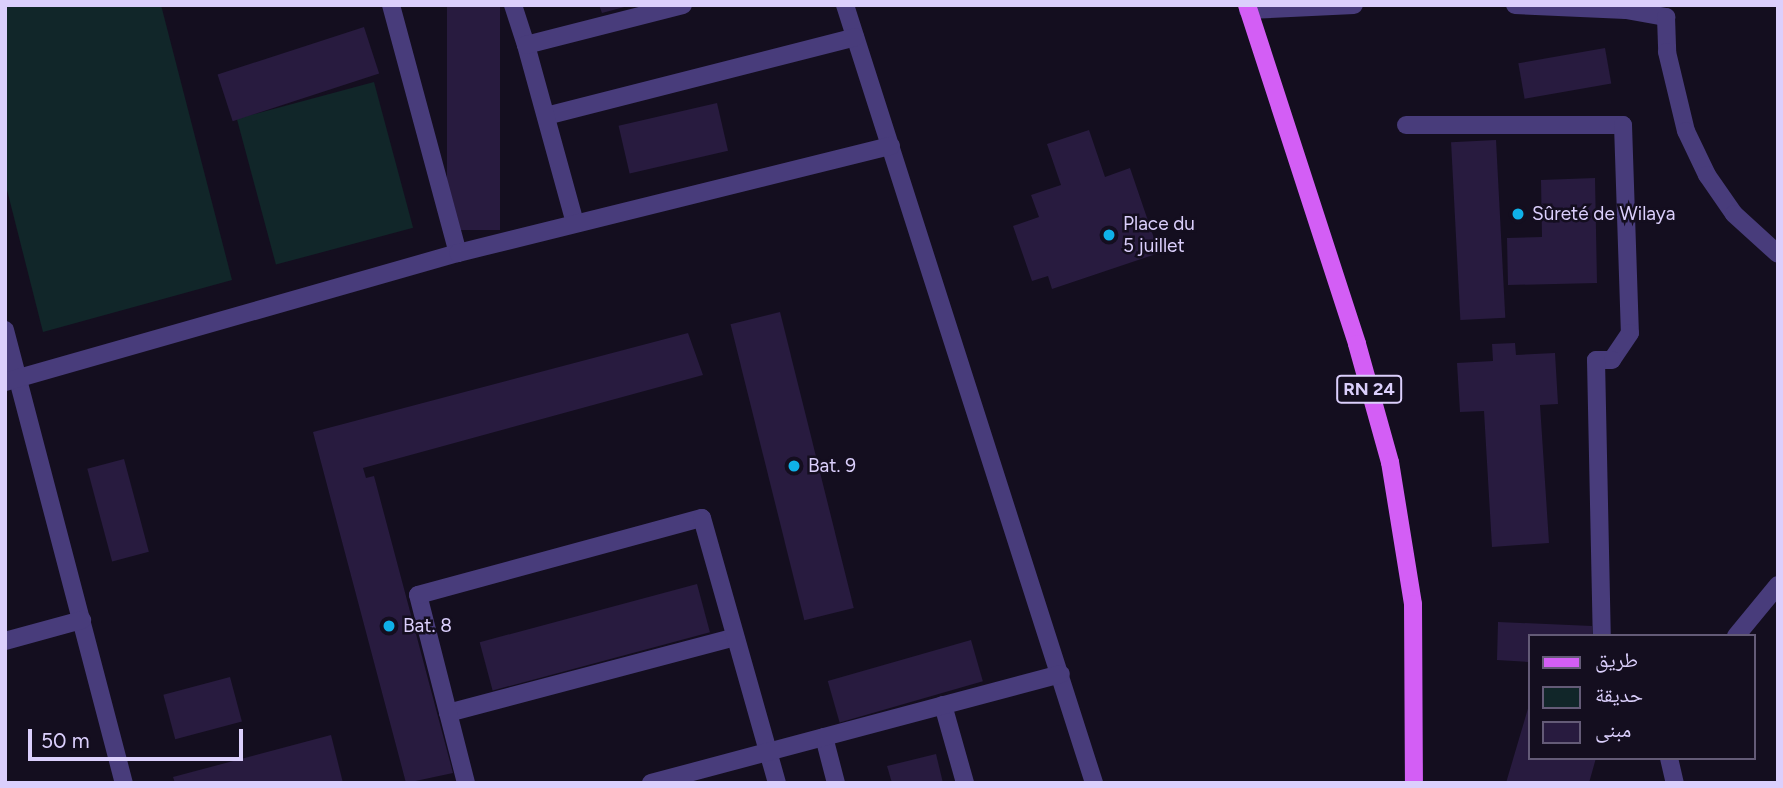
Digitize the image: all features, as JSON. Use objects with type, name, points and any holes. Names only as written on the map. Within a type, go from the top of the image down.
[{"type":"main road","name":"RN 24","points":[[1247,7],[1357,344],[1390,462],[1413,604],[1414,783]]},
{"type":"street","points":[[391,5],[458,253]]},
{"type":"street","points":[[513,5],[575,223]]},
{"type":"street","points":[[526,45],[683,5]]},
{"type":"street","points":[[845,5],[1094,783]]},
{"type":"street","points":[[1247,7],[1354,5]]},
{"type":"street","points":[[1515,5],[1669,11],[1667,52],[1686,131],[1707,175],[1734,214],[1778,254]]},
{"type":"street","points":[[546,116],[855,37]]},
{"type":"street","points":[[1406,125],[1623,125],[1630,332],[1612,360],[1596,360],[1602,634]]},
{"type":"street","points":[[11,380],[458,253],[891,145]]},
{"type":"street","points":[[5,330],[11,380],[82,620],[124,783]]},
{"type":"street","points":[[466,783],[418,595],[702,518],[777,783]]},
{"type":"street","points":[[1737,634],[1778,585]]},
{"type":"street","points":[[5,641],[82,620]]},
{"type":"street","points":[[448,713],[735,638]]},
{"type":"street","points":[[654,782],[1061,674]]},
{"type":"street","points":[[943,705],[965,783]]},
{"type":"street","points":[[824,737],[836,783]]},
{"type":"street","points":[[1669,760],[1675,783]]},
{"type":"green space","points":[[5,5],[161,5],[232,280],[43,332],[5,182]]},
{"type":"green space","points":[[374,82],[413,228],[276,265],[237,119]]},
{"type":"building","points":[[447,5],[500,5],[500,230],[447,230]]},
{"type":"building","points":[[599,5],[628,5],[628,6],[602,13]]},
{"type":"building","points":[[364,27],[379,74],[233,121],[218,75]]},
{"type":"building","points":[[1605,48],[1611,83],[1525,99],[1518,63]]},
{"type":"building","points":[[717,103],[728,151],[630,173],[619,126]]},
{"type":"building","points":[[1089,130],[1105,177],[1130,168],[1159,253],[1052,289],[1048,276],[1032,281],[1013,226],[1039,217],[1031,195],[1061,185],[1047,144]]},
{"type":"building","points":[[1496,140],[1505,318],[1460,320],[1451,142]]},
{"type":"building","points":[[1595,178],[1597,283],[1508,285],[1507,238],[1542,237],[1541,180]]},
{"type":"building","name":"Bat. 9","points":[[780,312],[854,608],[804,620],[731,324]]},
{"type":"building","name":"Bat. 8","points":[[688,333],[703,375],[363,468],[366,478],[374,476],[453,773],[406,783],[313,432]]},
{"type":"building","points":[[1515,343],[1516,355],[1555,353],[1558,404],[1540,405],[1549,543],[1492,547],[1484,411],[1460,412],[1457,363],[1493,361],[1492,344]]},
{"type":"building","points":[[124,459],[149,552],[112,562],[87,469]]},
{"type":"building","points":[[697,584],[710,632],[493,691],[480,642]]},
{"type":"building","points":[[1498,622],[1592,626],[1592,634],[1528,634],[1528,662],[1497,660]]},
{"type":"building","points":[[971,640],[983,681],[840,722],[828,681]]},
{"type":"building","points":[[230,677],[242,721],[175,739],[163,695]]},
{"type":"building","points":[[1528,708],[1528,760],[1595,760],[1589,783],[1506,783]]},
{"type":"building","points":[[331,735],[343,783],[175,783],[173,777]]},
{"type":"building","points":[[936,754],[943,783],[892,783],[887,766]]},
{"type":"place","name":"Sûreté de Wilaya","points":[[1518,214]]},
{"type":"place","name":"Place du 5 juillet","points":[[1109,235]]},
{"type":"place","name":"Bat. 9","points":[[794,466]]},
{"type":"place","name":"Bat. 8","points":[[389,626]]}]
